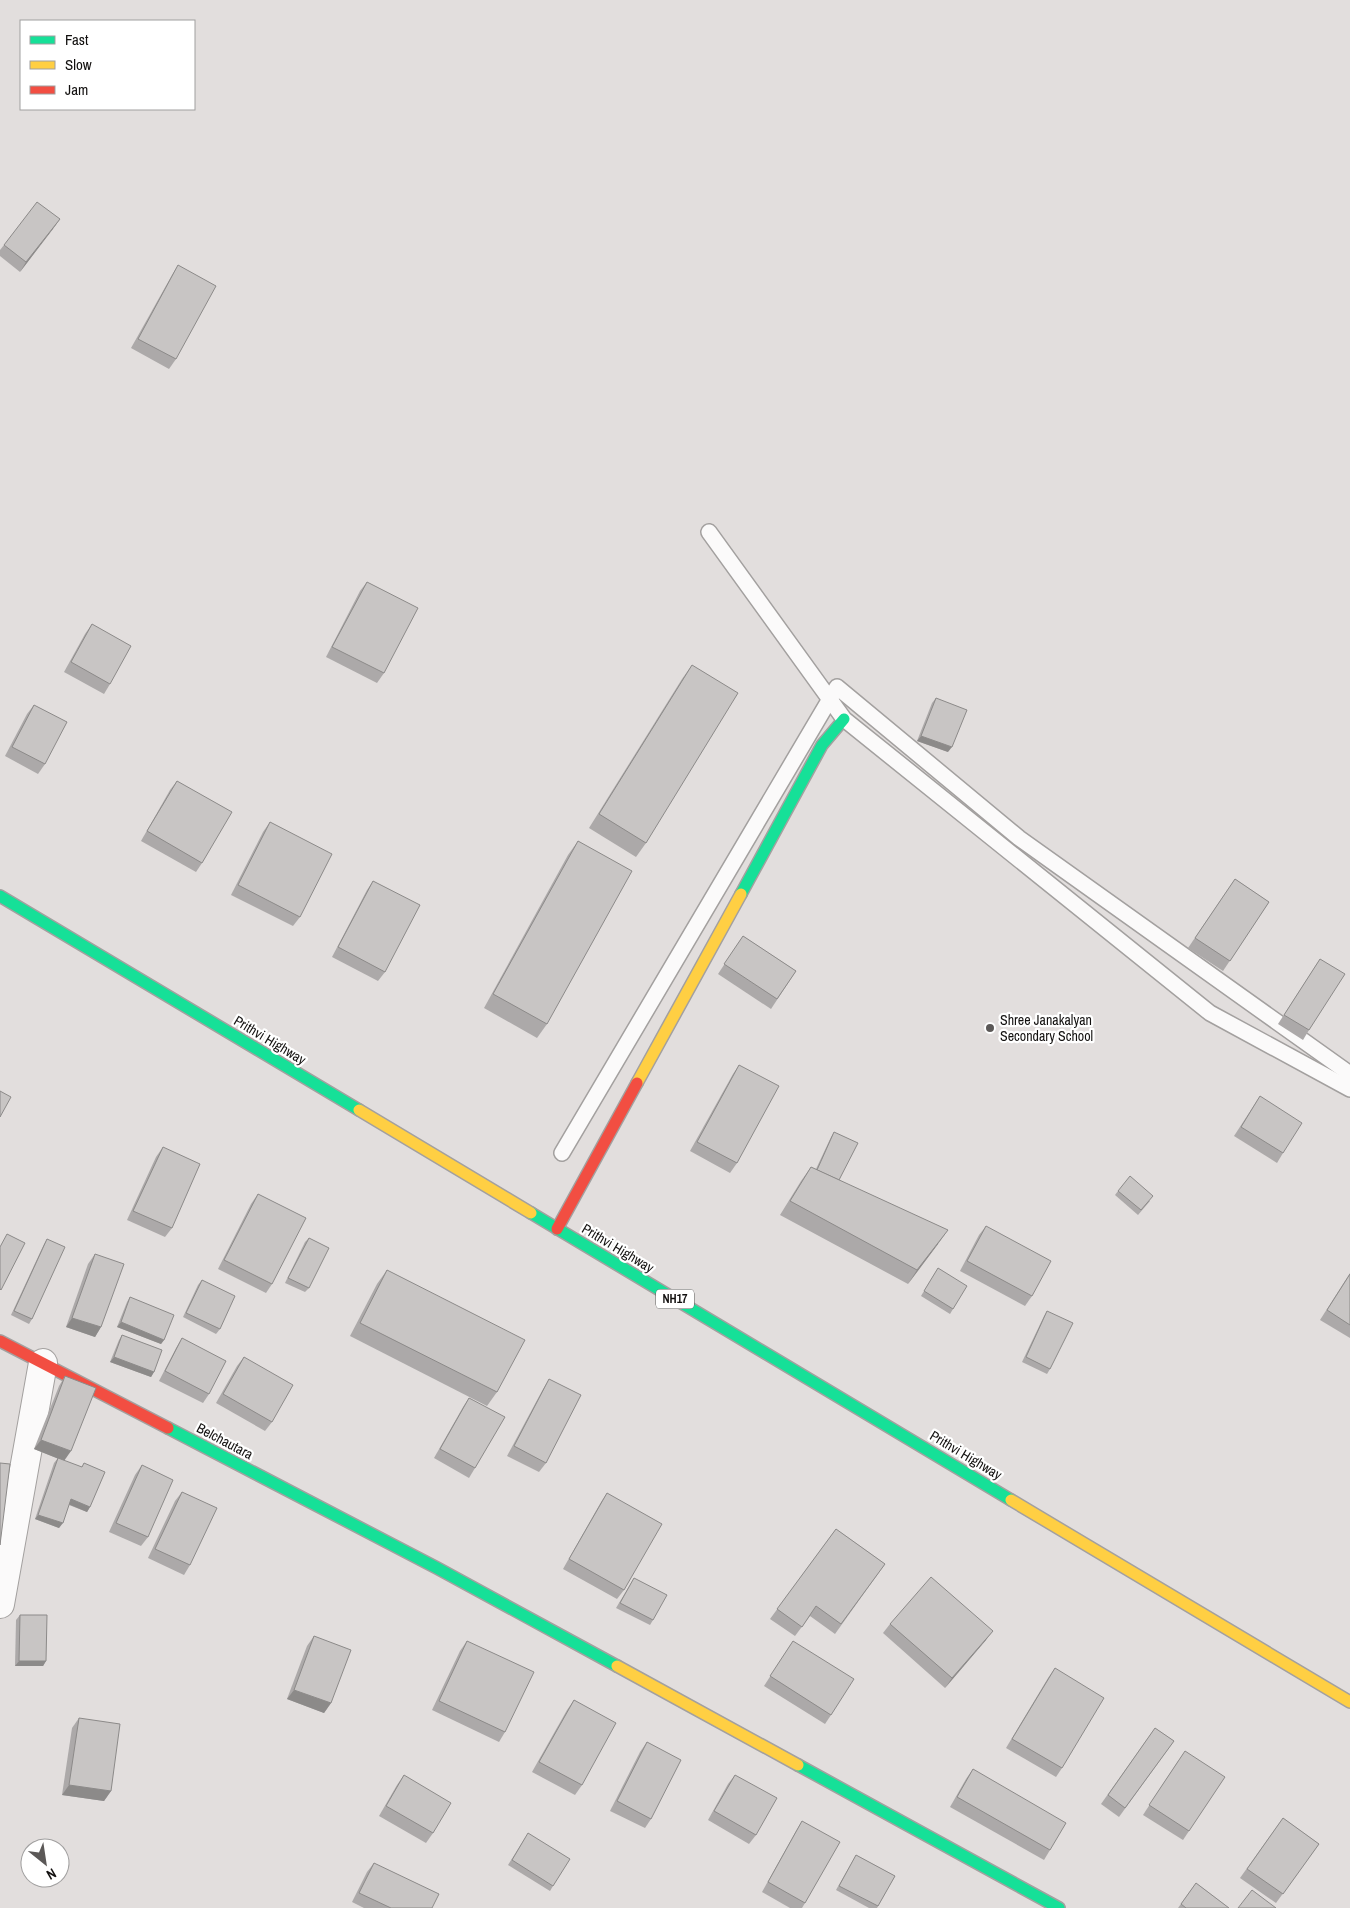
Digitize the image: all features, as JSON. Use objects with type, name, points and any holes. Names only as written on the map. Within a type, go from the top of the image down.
[{"type":"main road","points":[[557,1229],[822,745],[844,719]]},
{"type":"main road","name":"Prithvi Highway","points":[[0,896],[1350,1702]]},
{"type":"main road","name":"Belchautara","points":[[0,1341],[437,1568],[1059,1908]]},
{"type":"street","points":[[0,1604],[43,1363]]},
{"type":"lane","points":[[709,532],[844,719],[1210,1013],[1350,1090]]},
{"type":"lane","points":[[562,1153],[837,687],[1019,838],[1350,1074]]},
{"type":"building","points":[[37,202],[60,219],[26,262],[4,245]]},
{"type":"building","points":[[178,265],[216,286],[176,359],[138,339]]},
{"type":"building","points":[[367,582],[418,608],[384,673],[332,647]]},
{"type":"building","points":[[92,624],[131,646],[110,684],[71,662]]},
{"type":"building","points":[[692,665],[738,693],[646,843],[599,814]]},
{"type":"building","points":[[936,698],[967,710],[952,747],[921,736]]},
{"type":"building","points":[[34,705],[67,722],[45,764],[12,747]]},
{"type":"building","points":[[177,781],[232,812],[202,863],[147,831]]},
{"type":"building","points":[[270,822],[332,854],[300,917],[238,885]]},
{"type":"building","points":[[578,841],[632,871],[547,1024],[493,994]]},
{"type":"building","points":[[1235,879],[1269,902],[1230,961],[1195,938]]},
{"type":"building","points":[[373,881],[420,905],[385,972],[338,947]]},
{"type":"building","points":[[743,936],[796,971],[777,999],[724,964]]},
{"type":"building","points":[[1320,959],[1345,974],[1309,1030],[1284,1015]]},
{"type":"building","points":[[739,1065],[779,1086],[737,1163],[697,1142]]},
{"type":"building","points":[[0,1091],[11,1097],[0,1117]]},
{"type":"building","points":[[1260,1096],[1302,1123],[1283,1153],[1241,1127]]},
{"type":"building","points":[[834,1132],[858,1143],[839,1180],[817,1170]]},
{"type":"building","points":[[163,1147],[200,1164],[172,1228],[133,1211]]},
{"type":"building","points":[[811,1167],[948,1230],[917,1270],[790,1201]]},
{"type":"building","points":[[1130,1176],[1153,1196],[1141,1210],[1118,1191]]},
{"type":"building","points":[[258,1194],[306,1218],[272,1284],[224,1260]]},
{"type":"building","points":[[986,1226],[1051,1261],[1032,1296],[967,1261]]},
{"type":"building","points":[[7,1234],[25,1243],[1,1290],[0,1247]]},
{"type":"building","points":[[309,1238],[329,1248],[309,1288],[288,1278]]},
{"type":"building","points":[[47,1239],[65,1247],[32,1319],[14,1311]]},
{"type":"building","points":[[95,1254],[124,1264],[101,1327],[72,1318]]},
{"type":"building","points":[[938,1268],[967,1286],[953,1309],[924,1291]]},
{"type":"building","points":[[387,1270],[525,1340],[497,1392],[360,1323]]},
{"type":"building","points":[[1350,1274],[1350,1325],[1327,1310]]},
{"type":"building","points":[[202,1280],[235,1296],[220,1329],[186,1313]]},
{"type":"building","points":[[130,1297],[174,1315],[164,1340],[121,1322]]},
{"type":"building","points":[[1047,1311],[1073,1323],[1050,1369],[1026,1357]]},
{"type":"building","points":[[122,1335],[162,1350],[154,1372],[114,1357]]},
{"type":"building","points":[[182,1338],[226,1361],[209,1394],[165,1371]]},
{"type":"building","points":[[244,1357],[293,1385],[272,1422],[223,1394]]},
{"type":"building","points":[[65,1376],[96,1388],[71,1451],[41,1440]]},
{"type":"building","points":[[549,1379],[581,1395],[546,1463],[514,1446]]},
{"type":"building","points":[[469,1398],[505,1417],[475,1468],[440,1449]]},
{"type":"building","points":[[58,1458],[82,1467],[84,1463],[105,1472],[90,1507],[71,1499],[63,1523],[38,1515]]},
{"type":"building","points":[[0,1463],[10,1464],[0,1545]]},
{"type":"building","points":[[142,1465],[173,1480],[148,1537],[116,1523]]},
{"type":"building","points":[[182,1492],[217,1508],[190,1565],[155,1549]]},
{"type":"building","points":[[607,1493],[662,1524],[624,1590],[569,1559]]},
{"type":"building","points":[[836,1529],[885,1564],[841,1624],[816,1606],[802,1627],[777,1609]]},
{"type":"building","points":[[931,1577],[993,1631],[952,1678],[890,1624]]},
{"type":"building","points":[[634,1578],[667,1595],[653,1620],[620,1603]]},
{"type":"building","points":[[20,1615],[47,1615],[46,1661],[19,1661]]},
{"type":"building","points":[[314,1636],[351,1650],[331,1703],[294,1690]]},
{"type":"building","points":[[467,1641],[534,1672],[505,1732],[439,1701]]},
{"type":"building","points":[[793,1641],[854,1679],[831,1715],[770,1676]]},
{"type":"building","points":[[1055,1668],[1104,1698],[1062,1768],[1012,1739]]},
{"type":"building","points":[[574,1700],[616,1723],[582,1785],[539,1762]]},
{"type":"building","points":[[79,1718],[120,1724],[111,1791],[69,1785]]},
{"type":"building","points":[[1155,1728],[1174,1741],[1125,1808],[1108,1795]]},
{"type":"building","points":[[647,1742],[681,1760],[651,1819],[617,1801]]},
{"type":"building","points":[[1185,1751],[1225,1777],[1189,1831],[1149,1805]]},
{"type":"building","points":[[973,1769],[1066,1823],[1050,1850],[957,1797]]},
{"type":"building","points":[[404,1775],[451,1803],[433,1833],[386,1806]]},
{"type":"building","points":[[735,1775],[777,1798],[756,1835],[714,1811]]},
{"type":"building","points":[[1283,1818],[1319,1844],[1283,1894],[1247,1869]]},
{"type":"building","points":[[802,1821],[840,1842],[805,1903],[768,1882]]},
{"type":"building","points":[[528,1833],[570,1859],[553,1886],[512,1860]]},
{"type":"building","points":[[856,1855],[895,1876],[878,1906],[839,1886]]},
{"type":"building","points":[[374,1863],[439,1894],[432,1908],[391,1908],[359,1893]]},
{"type":"building","points":[[1196,1883],[1229,1908],[1186,1908],[1181,1904]]},
{"type":"building","points":[[1252,1890],[1276,1908],[1238,1908]]},
{"type":"traffic: fast","points":[[741,894],[822,745],[844,719]]},
{"type":"traffic: fast","points":[[0,896],[359,1110]]},
{"type":"traffic: fast","points":[[531,1213],[1011,1500]]},
{"type":"traffic: fast","points":[[168,1428],[437,1568],[617,1666]]},
{"type":"traffic: fast","points":[[798,1765],[1059,1908]]},
{"type":"traffic: slow","points":[[637,1083],[741,894]]},
{"type":"traffic: slow","points":[[359,1110],[531,1213]]},
{"type":"traffic: slow","points":[[1011,1500],[1350,1702]]},
{"type":"traffic: slow","points":[[617,1666],[798,1765]]},
{"type":"traffic: jam","points":[[557,1229],[637,1083]]},
{"type":"traffic: jam","points":[[0,1341],[168,1428]]},
{"type":"place","name":"Shree Janakalyan Secondary School","points":[[990,1028]]}]
